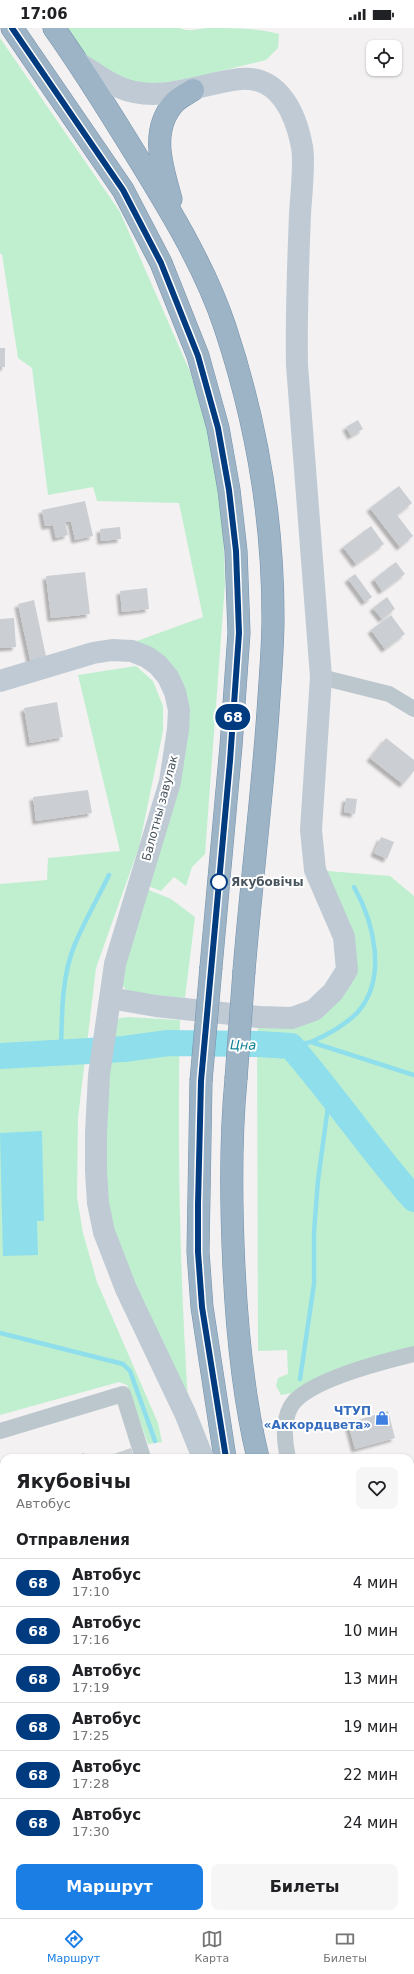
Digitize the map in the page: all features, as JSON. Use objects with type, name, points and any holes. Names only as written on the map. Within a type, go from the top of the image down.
[{"type":"highway","points":[[12,28],[123,190],[161,263],[198,356],[218,428],[229,490],[236,551],[239,633],[231,753],[201,1081],[198,1252],[202,1307],[225,1454]]},
{"type":"highway","points":[[54,28],[79,63],[178,223],[203,275],[224,325],[250,418],[266,499],[273,618],[265,752],[244,971],[232,1121],[232,1226],[237,1320],[245,1387],[257,1454]]},
{"type":"highway","points":[[178,223],[162,167],[160,133],[165,119],[175,102],[193,90]]},
{"type":"main road","points":[[79,63],[120,88],[135,93],[193,90],[240,79],[257,79],[272,87],[286,102],[295,119],[303,149],[296,314],[297,365],[322,677],[311,830],[315,870],[344,937],[346,970],[333,992],[314,1010],[292,1018],[251,1016],[156,1006],[110,998]]},
{"type":"main road","name":"Балотны завулак","points":[[0,681],[93,653],[112,650],[132,651],[147,656],[158,665],[168,677],[175,692],[179,710],[178,729],[170,782],[115,964],[99,1075],[96,1171],[98,1203],[104,1232],[126,1289],[184,1413],[201,1454]]},
{"type":"street","points":[[322,677],[389,694],[414,709]]},
{"type":"street","points":[[287,1454],[284,1441],[288,1415],[294,1402],[309,1390],[337,1378],[414,1354]]},
{"type":"street","points":[[0,1431],[123,1394],[142,1454]]},
{"type":"green space","points":[[64,28],[180,28],[191,30],[237,28],[254,29],[279,34],[278,48],[266,60],[187,79],[137,86],[91,64]]},
{"type":"green space","points":[[0,38],[120,212],[191,374],[215,458],[223,525],[225,584],[205,854],[192,867],[186,886],[174,877],[161,891],[140,883],[174,760],[168,677],[112,650],[203,617],[179,503],[97,501],[93,487],[48,495],[32,368],[18,358],[2,254],[0,254]]},
{"type":"green space","points":[[136,666],[153,681],[163,706],[163,731],[139,847],[96,968],[78,1118],[77,1197],[83,1233],[97,1282],[158,1423],[162,1442],[148,1444],[127,1385],[119,1382],[0,1415],[0,884],[47,880],[48,858],[120,851],[78,675]]},
{"type":"green space","points":[[315,870],[390,876],[414,896],[414,1354],[309,1390],[281,1395],[276,1386],[278,1378],[288,1374],[287,1350],[258,1351],[257,1036],[259,1017],[292,1018],[346,970]]},
{"type":"green space","points":[[144,888],[171,899],[195,917],[185,998],[128,992],[121,984]]},
{"type":"green space","points":[[128,1017],[180,1020],[180,1211],[188,1401],[117,1247],[107,1200],[106,1117],[115,1022],[120,1018]]},
{"type":"water","points":[[42,1131],[44,1221],[37,1221],[38,1255],[3,1256],[0,1133]]},
{"type":"building","points":[[0,348],[5,348],[5,367],[0,367]]},
{"type":"building","points":[[358,420],[363,429],[351,436],[346,427]]},
{"type":"building","points":[[399,486],[412,503],[397,515],[413,536],[400,547],[370,508]]},
{"type":"building","points":[[85,501],[93,536],[75,540],[71,521],[65,522],[68,535],[56,538],[53,525],[45,526],[42,510]]},
{"type":"building","points":[[371,526],[384,544],[356,564],[343,547]]},
{"type":"building","points":[[120,527],[121,539],[101,541],[100,529]]},
{"type":"building","points":[[396,562],[405,574],[382,591],[374,579]]},
{"type":"building","points":[[85,572],[90,614],[51,618],[46,576]]},
{"type":"building","points":[[355,574],[372,597],[365,602],[348,579]]},
{"type":"building","points":[[147,588],[149,609],[122,612],[120,591]]},
{"type":"building","points":[[387,597],[395,609],[382,619],[373,608]]},
{"type":"building","points":[[34,600],[47,661],[31,664],[18,604]]},
{"type":"building","points":[[391,615],[405,634],[385,649],[371,630]]},
{"type":"building","points":[[14,618],[16,647],[0,648],[0,619]]},
{"type":"building","points":[[57,702],[63,737],[30,743],[24,708]]},
{"type":"building","points":[[386,738],[414,760],[414,771],[403,784],[370,758]]},
{"type":"building","points":[[88,790],[92,813],[36,821],[33,797]]},
{"type":"building","points":[[346,798],[357,799],[355,814],[344,812]]},
{"type":"building","points":[[381,837],[394,842],[387,859],[374,853]]},
{"type":"building","points":[[388,1411],[395,1438],[355,1449],[348,1423]]},
{"type":"building","points":[[131,1448],[133,1454],[114,1454]]},
{"type":"waterway","points":[[61,1052],[63,997],[70,957],[83,926],[109,875]]},
{"type":"waterway","points":[[311,1042],[335,1030],[357,1013],[367,999],[372,984],[375,967],[375,950],[372,933],[361,901],[354,887]]},
{"type":"waterway","points":[[291,1046],[311,1042],[414,1075]]},
{"type":"waterway","name":"Цна","points":[[0,1056],[124,1049],[168,1043],[291,1046],[414,1199]]},
{"type":"waterway","points":[[300,1379],[314,1284],[314,1232],[318,1180],[330,1092]]},
{"type":"waterway","points":[[0,1333],[123,1364],[130,1371],[155,1441]]},
{"type":"bus line","name":"68","points":[[12,28],[123,190],[161,263],[198,356],[218,428],[229,490],[236,551],[239,633],[222,856],[201,1081],[198,1204],[198,1252],[202,1307],[225,1454]]},
{"type":"place","name":"Якубовічы","points":[[219,882]]},
{"type":"place","name":"ЧТУП «Аккордцвета»","points":[[382,1418]]}]
